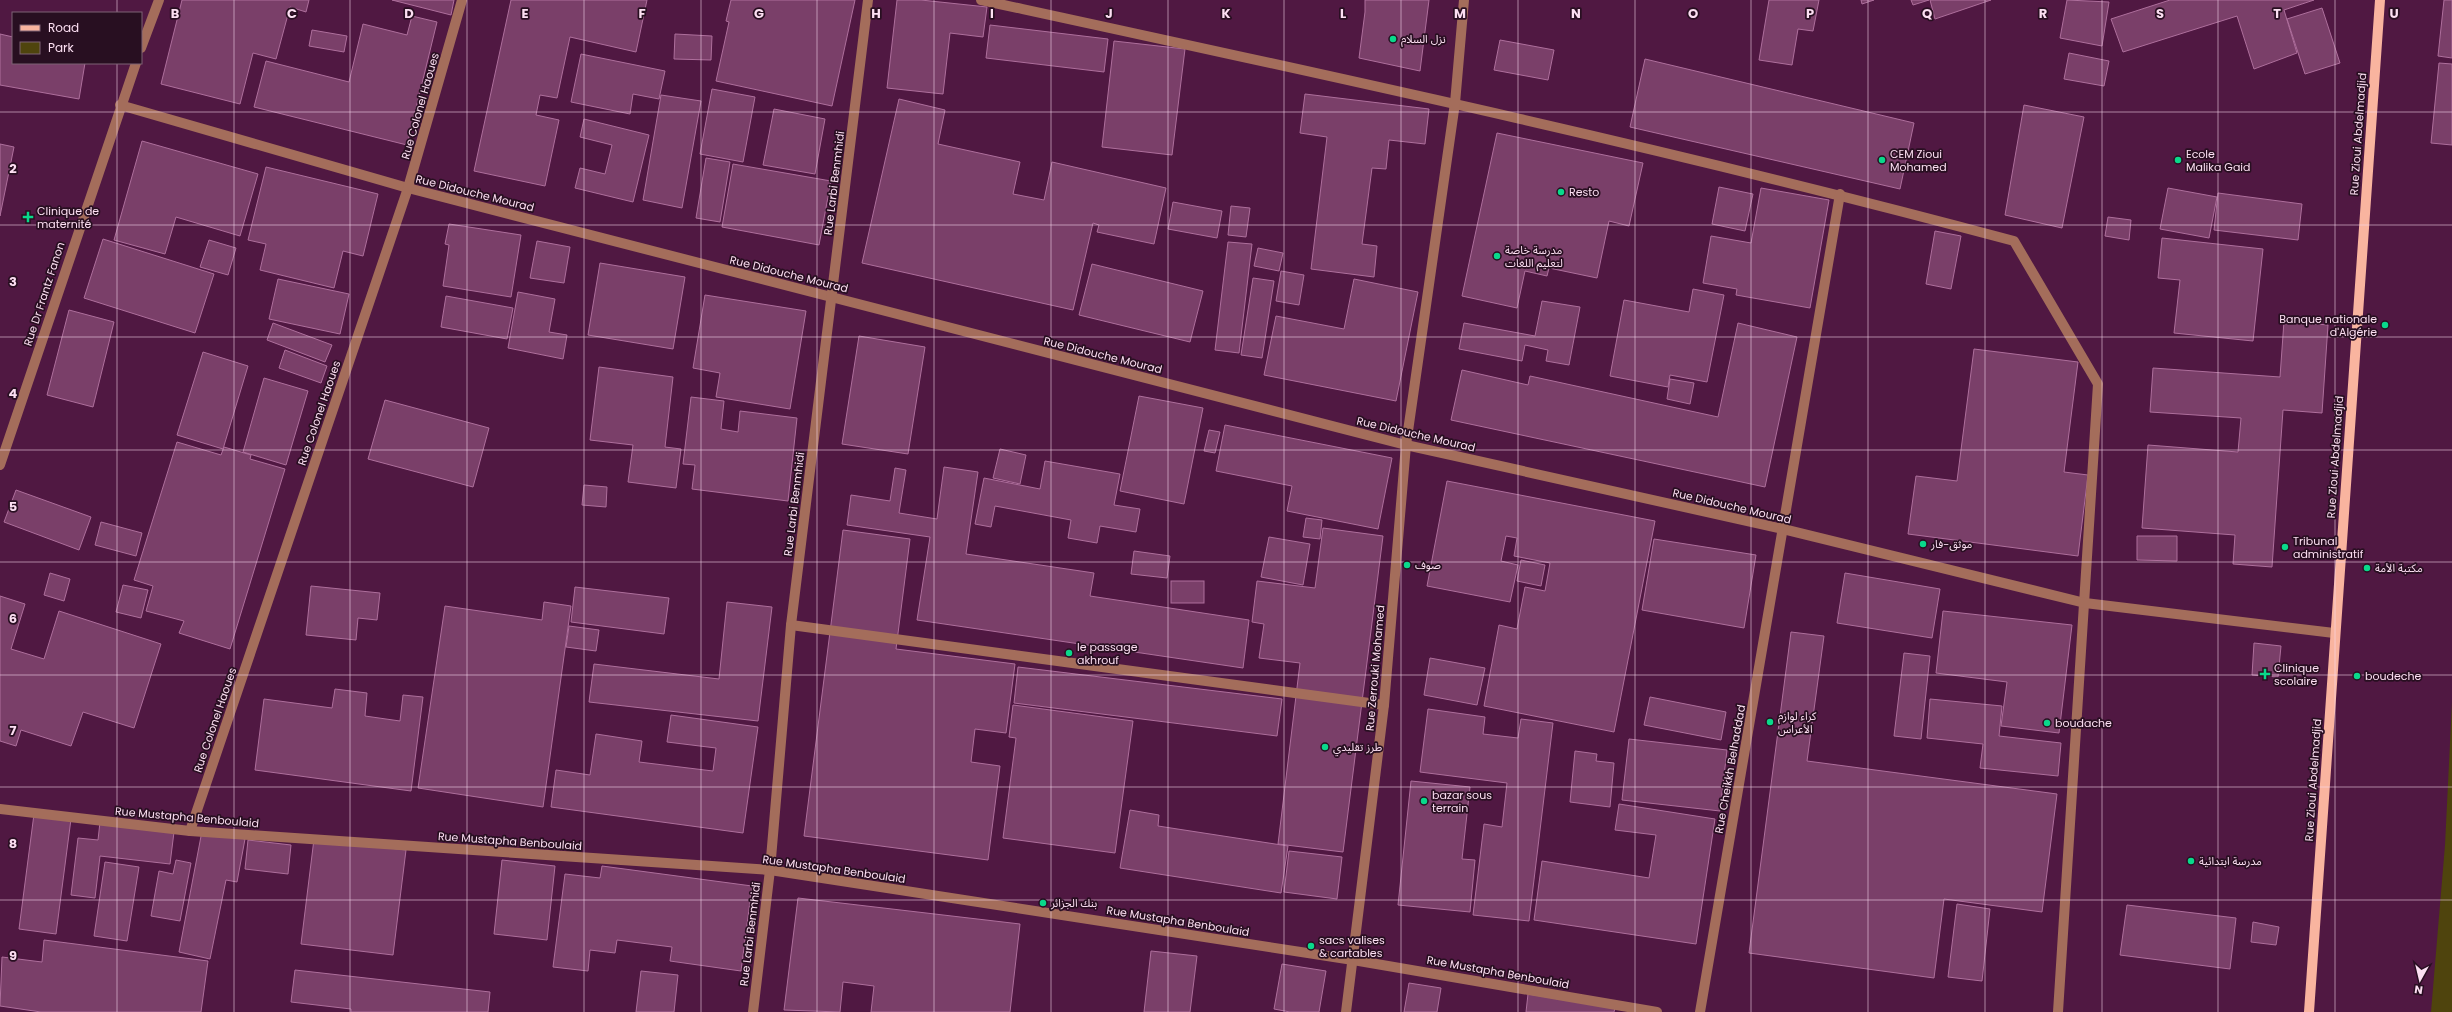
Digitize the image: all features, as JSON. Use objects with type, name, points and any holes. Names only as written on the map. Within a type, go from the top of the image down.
[{"type":"main road","name":"Rue Zioui Abdelmadjid","points":[[2309,1012],[2334,633],[2380,0]]},
{"type":"street","points":[[142,45],[159,0]]},
{"type":"street","name":"Rue Colonel Haoues","points":[[190,831],[408,188],[462,0]]},
{"type":"street","name":"Rue Larbi Benmhidi","points":[[753,1012],[770,870],[791,625],[868,0]]},
{"type":"street","points":[[981,0],[1454,103],[1840,194],[2014,241],[2098,384],[2058,1012]]},
{"type":"street","name":"Rue Zerrouki Mohamed","points":[[1346,1012],[1384,705],[1406,445],[1454,103],[1464,0]]},
{"type":"street","name":"Rue Dr Frantz Fanon","points":[[0,465],[120,105],[136,64]]},
{"type":"street","name":"Rue Didouche Mourad","points":[[120,105],[408,188],[1406,445],[1783,529],[2085,603],[2334,633]]},
{"type":"street","name":"Rue Cheikkh Belhaddad","points":[[1700,1012],[1840,194]]},
{"type":"street","points":[[791,625],[1384,705]]},
{"type":"street","name":"Rue Mustapha Benboulaid","points":[[0,809],[190,831],[770,870],[1353,960],[1657,1012]]},
{"type":"green space","points":[[2452,702],[2452,1012],[2431,1012],[2445,845]]},
{"type":"building","points":[[182,0],[309,0],[306,12],[290,7],[276,59],[253,53],[240,104],[161,84]]},
{"type":"building","points":[[392,0],[454,0],[451,15]]},
{"type":"building","points":[[511,0],[647,0],[636,52],[570,37],[557,98],[540,95],[536,115],[559,120],[545,186],[474,171]]},
{"type":"building","points":[[731,0],[855,0],[832,106],[716,81],[729,22],[726,21]]},
{"type":"building","points":[[897,0],[921,0],[987,7],[983,37],[950,33],[943,94],[887,88]]},
{"type":"building","name":"نزل السلام","points":[[1365,0],[1429,0],[1420,71],[1359,58],[1365,12]]},
{"type":"building","points":[[1769,0],[1819,0],[1813,31],[1798,29],[1792,65],[1759,60]]},
{"type":"building","points":[[1861,0],[1874,0],[1862,4]]},
{"type":"building","points":[[1911,0],[1929,0],[1913,5]]},
{"type":"building","points":[[1930,0],[1991,0],[1935,19]]},
{"type":"building","points":[[2067,0],[2109,2],[2102,46],[2060,38]]},
{"type":"building","points":[[2170,0],[2314,0],[2284,10],[2297,53],[2254,69],[2237,16],[2123,52],[2111,19]]},
{"type":"building","points":[[2444,0],[2452,0],[2452,58],[2438,56]]},
{"type":"building","points":[[2322,8],[2340,63],[2305,74],[2287,19]]},
{"type":"building","points":[[412,16],[437,22],[407,145],[254,107],[266,61],[349,82],[363,24],[407,35]]},
{"type":"building","points":[[990,25],[1108,39],[1104,72],[986,58]]},
{"type":"building","points":[[312,30],[347,36],[344,52],[309,46]]},
{"type":"building","points":[[0,34],[12,37],[12,64],[85,64],[79,99],[0,85]]},
{"type":"building","points":[[675,34],[712,36],[711,60],[674,59]]},
{"type":"building","points":[[1500,40],[1554,50],[1548,80],[1494,70]]},
{"type":"building","points":[[1114,41],[1185,49],[1172,155],[1102,147]]},
{"type":"building","points":[[2069,53],[2109,61],[2104,86],[2064,79]]},
{"type":"building","points":[[581,54],[665,71],[659,99],[633,94],[630,114],[571,102]]},
{"type":"building","points":[[1645,59],[1914,123],[1900,189],[1630,127]]},
{"type":"building","points":[[2439,63],[2452,64],[2452,145],[2431,143]]},
{"type":"building","points":[[712,89],[755,97],[743,162],[700,154]]},
{"type":"building","points":[[1305,94],[1429,109],[1425,144],[1389,140],[1386,169],[1372,168],[1362,244],[1377,246],[1374,277],[1311,269],[1327,137],[1300,133]]},
{"type":"building","points":[[661,95],[701,101],[682,208],[643,200]]},
{"type":"building","points":[[899,99],[945,110],[938,144],[1020,162],[1013,194],[1044,200],[1052,162],[1166,188],[1154,244],[1097,232],[1099,225],[1093,223],[1073,310],[862,263]]},
{"type":"building","points":[[2024,105],[2084,117],[2062,228],[2005,215]]},
{"type":"building","points":[[774,109],[825,119],[815,174],[763,165]]},
{"type":"building","points":[[584,119],[649,135],[633,202],[575,188],[580,168],[605,174],[612,145],[580,137]]},
{"type":"building","name":"Resto","points":[[1497,133],[1643,163],[1629,226],[1609,221],[1597,278],[1549,268],[1547,276],[1525,271],[1517,308],[1462,296]]},
{"type":"building","points":[[142,141],[258,174],[240,236],[176,217],[165,254],[114,240]]},
{"type":"building","points":[[0,144],[14,147],[0,216]]},
{"type":"building","points":[[706,158],[730,162],[720,222],[696,218]]},
{"type":"building","points":[[733,164],[831,181],[819,245],[722,227]]},
{"type":"building","points":[[266,167],[378,194],[363,256],[343,251],[334,288],[260,270],[266,244],[248,240]]},
{"type":"building","points":[[1719,187],[1753,194],[1745,231],[1712,224]]},
{"type":"building","points":[[1761,188],[1829,200],[1810,308],[1736,295],[1737,289],[1703,283],[1711,236],[1751,243]]},
{"type":"building","points":[[2168,188],[2217,197],[2209,238],[2160,229]]},
{"type":"building","points":[[2218,193],[2302,204],[2298,240],[2214,230]]},
{"type":"building","points":[[1173,202],[1222,211],[1217,238],[1168,229]]},
{"type":"building","points":[[1231,206],[1250,208],[1246,237],[1228,235]]},
{"type":"building","points":[[2108,217],[2131,220],[2129,240],[2105,236]]},
{"type":"building","points":[[449,224],[521,235],[511,297],[443,286],[449,245],[445,244]]},
{"type":"building","points":[[1935,231],[1961,236],[1951,289],[1926,284]]},
{"type":"building","points":[[2162,238],[2263,249],[2253,341],[2174,333],[2180,280],[2158,278]]},
{"type":"building","points":[[103,239],[214,274],[195,333],[84,298]]},
{"type":"building","points":[[209,240],[236,248],[228,275],[200,267]]},
{"type":"building","points":[[537,241],[570,247],[564,283],[530,278]]},
{"type":"building","points":[[1228,242],[1252,244],[1239,353],[1215,350]]},
{"type":"building","points":[[1258,248],[1283,253],[1279,271],[1254,266]]},
{"type":"building","points":[[600,263],[685,277],[673,349],[588,335]]},
{"type":"building","points":[[1092,264],[1203,291],[1190,342],[1079,315]]},
{"type":"building","points":[[1281,271],[1304,275],[1299,305],[1276,301]]},
{"type":"building","points":[[1253,278],[1274,281],[1262,358],[1241,355]]},
{"type":"building","points":[[278,279],[349,294],[340,334],[269,319]]},
{"type":"building","points":[[1354,279],[1418,292],[1396,401],[1264,375],[1276,316],[1344,329]]},
{"type":"building","points":[[1693,289],[1724,295],[1707,382],[1670,375],[1668,387],[1610,376],[1624,300],[1689,312]]},
{"type":"building","points":[[518,292],[555,299],[549,332],[567,335],[563,359],[508,348]]},
{"type":"building","points":[[705,295],[806,311],[790,409],[716,397],[720,373],[693,368]]},
{"type":"building","points":[[446,296],[513,308],[507,339],[441,327]]},
{"type":"building","points":[[1542,301],[1580,307],[1569,365],[1546,361],[1548,350],[1525,345],[1522,361],[1459,349],[1464,323],[1535,336]]},
{"type":"building","points":[[69,310],[114,322],[93,407],[47,395]]},
{"type":"building","points":[[2284,321],[2328,325],[2322,413],[2283,410],[2272,567],[2233,564],[2235,535],[2142,528],[2148,445],[2238,452],[2241,418],[2150,412],[2153,368],[2280,377]]},
{"type":"building","points":[[273,323],[332,345],[325,362],[267,340]]},
{"type":"building","points":[[1738,323],[1797,337],[1765,487],[1451,420],[1462,370],[1528,385],[1530,376],[1718,417]]},
{"type":"building","points":[[859,336],[925,347],[908,454],[842,444]]},
{"type":"building","points":[[1974,349],[2078,362],[2064,472],[2088,475],[2078,556],[1908,534],[1916,476],[1957,481]]},
{"type":"building","points":[[285,350],[327,366],[321,383],[279,368]]},
{"type":"building","points":[[203,352],[248,366],[223,449],[177,435]]},
{"type":"building","points":[[599,367],[673,377],[665,447],[681,449],[676,488],[628,482],[633,445],[590,440]]},
{"type":"building","points":[[264,378],[308,391],[286,465],[243,452]]},
{"type":"building","points":[[1670,379],[1694,383],[1690,404],[1667,399]]},
{"type":"building","points":[[1139,396],[1203,408],[1184,504],[1120,491]]},
{"type":"building","points":[[691,397],[724,401],[721,429],[738,432],[740,411],[797,418],[788,501],[692,489],[695,465],[683,464]]},
{"type":"building","points":[[385,400],[489,428],[473,487],[368,459]]},
{"type":"building","points":[[1225,425],[1392,458],[1378,529],[1287,511],[1292,486],[1216,471]]},
{"type":"building","points":[[1209,430],[1220,432],[1215,453],[1204,451]]},
{"type":"building","points":[[177,442],[221,455],[224,447],[251,455],[250,459],[285,469],[230,649],[179,633],[184,621],[146,611],[153,586],[134,580]]},
{"type":"building","points":[[1000,449],[1026,455],[1020,484],[993,478]]},
{"type":"building","points":[[1045,461],[1120,474],[1114,505],[1140,509],[1136,532],[1100,526],[1097,543],[1068,538],[1071,520],[995,506],[991,527],[975,524],[984,478],[1040,489]]},
{"type":"building","points":[[944,467],[978,472],[966,554],[1094,573],[1090,596],[1249,620],[1243,668],[917,620],[930,537],[847,525],[851,495],[890,501],[895,468],[906,470],[899,513],[937,519]]},
{"type":"building","points":[[1447,481],[1655,521],[1614,732],[1484,706],[1499,625],[1517,629],[1525,587],[1545,591],[1550,563],[1514,556],[1517,538],[1506,536],[1501,561],[1518,565],[1510,602],[1427,586]]},
{"type":"building","points":[[584,485],[607,487],[606,507],[582,505]]},
{"type":"building","points":[[16,490],[91,517],[79,550],[4,522]]},
{"type":"building","points":[[1306,518],[1322,520],[1320,539],[1303,537]]},
{"type":"building","points":[[101,522],[142,533],[136,556],[95,545]]},
{"type":"building","points":[[1323,528],[1383,536],[1343,852],[1278,844],[1300,663],[1259,658],[1264,624],[1252,622],[1257,581],[1315,588]]},
{"type":"building","points":[[843,530],[910,539],[896,649],[1015,664],[1006,733],[975,729],[971,762],[1000,766],[988,860],[804,836]]},
{"type":"building","points":[[2137,536],[2177,536],[2177,561],[2137,560]]},
{"type":"building","points":[[1269,537],[1310,544],[1303,585],[1261,577]]},
{"type":"building","points":[[1654,539],[1756,555],[1744,628],[1642,610]]},
{"type":"building","points":[[1134,551],[1170,556],[1167,578],[1131,574]]},
{"type":"building","points":[[1521,560],[1545,565],[1541,586],[1517,581]]},
{"type":"building","points":[[50,573],[70,579],[64,601],[44,595]]},
{"type":"building","points":[[1845,573],[1940,589],[1932,638],[1837,623]]},
{"type":"building","points":[[1171,581],[1204,581],[1204,603],[1171,603]]},
{"type":"building","points":[[123,585],[148,590],[141,618],[116,612]]},
{"type":"building","points":[[311,586],[380,593],[377,620],[358,618],[356,640],[306,635]]},
{"type":"building","points":[[575,587],[669,598],[664,634],[571,622]]},
{"type":"building","points":[[0,596],[25,604],[11,649],[44,659],[59,611],[161,644],[134,728],[83,712],[71,746],[21,730],[16,746],[0,741]]},
{"type":"building","points":[[544,602],[571,606],[543,807],[418,788],[445,606],[542,620]]},
{"type":"building","points":[[727,602],[772,607],[758,721],[589,702],[594,664],[719,679]]},
{"type":"building","points":[[1943,611],[2072,625],[2059,733],[2001,726],[2007,682],[1936,673]]},
{"type":"building","points":[[569,626],[599,630],[596,651],[566,647]]},
{"type":"building","points":[[1791,632],[1824,636],[1807,761],[2057,794],[2042,912],[1944,899],[1934,978],[1749,953]]},
{"type":"building","points":[[2254,643],[2281,646],[2278,677],[2252,675]]},
{"type":"building","points":[[1904,653],[1930,656],[1921,739],[1894,736]]},
{"type":"building","points":[[1430,658],[1485,668],[1477,705],[1424,695]]},
{"type":"building","points":[[1018,667],[1282,699],[1277,736],[1014,703]]},
{"type":"building","points":[[335,689],[367,693],[365,716],[400,721],[403,695],[423,697],[411,791],[255,770],[264,699],[332,708]]},
{"type":"building","points":[[1650,697],[1726,712],[1721,740],[1644,725]]},
{"type":"building","points":[[1930,699],[2002,706],[1999,736],[2061,743],[2058,776],[1980,768],[1983,744],[1927,738]]},
{"type":"building","points":[[1013,705],[1133,721],[1115,853],[1003,838],[1016,738],[1009,737]]},
{"type":"building","points":[[1428,709],[1485,717],[1483,734],[1518,738],[1521,719],[1553,723],[1529,921],[1473,915],[1484,824],[1502,827],[1507,783],[1420,772]]},
{"type":"building","points":[[671,715],[758,727],[743,833],[551,807],[556,770],[590,775],[596,734],[642,741],[639,762],[713,771],[716,748],[667,742]]},
{"type":"building","points":[[1629,739],[1727,750],[1720,811],[1622,800]]},
{"type":"building","points":[[1575,751],[1597,754],[1596,761],[1614,763],[1610,807],[1570,802]]},
{"type":"building","points":[[1411,781],[1470,787],[1462,859],[1475,860],[1470,912],[1398,905]]},
{"type":"building","points":[[1619,804],[1715,819],[1696,944],[1534,920],[1542,861],[1649,878],[1656,835],[1615,830]]},
{"type":"building","points":[[1130,810],[1159,815],[1158,826],[1288,846],[1281,893],[1120,868]]},
{"type":"building","points":[[34,814],[71,819],[56,934],[19,929]]},
{"type":"building","points":[[100,822],[174,832],[170,864],[100,856],[95,898],[71,895],[78,838],[98,840]]},
{"type":"building","points":[[202,831],[245,839],[237,882],[226,880],[210,959],[179,952]]},
{"type":"building","points":[[314,839],[406,850],[393,955],[301,944]]},
{"type":"building","points":[[248,840],[291,845],[288,874],[245,869]]},
{"type":"building","points":[[1289,851],[1342,857],[1337,899],[1284,892]]},
{"type":"building","points":[[176,860],[191,863],[180,921],[151,916],[159,871],[173,874]]},
{"type":"building","points":[[502,860],[555,866],[547,940],[494,934]]},
{"type":"building","points":[[105,862],[139,867],[127,941],[94,936]]},
{"type":"building","points":[[602,866],[752,886],[741,971],[670,961],[672,947],[617,940],[615,953],[590,950],[588,971],[553,967],[565,874],[600,878]]},
{"type":"building","points":[[798,898],[1020,924],[1010,1012],[871,1012],[874,986],[843,982],[840,1012],[784,1010]]},
{"type":"building","points":[[1957,904],[1990,909],[1982,981],[1948,977]]},
{"type":"building","points":[[2127,905],[2236,918],[2230,969],[2120,955]]},
{"type":"building","points":[[2253,922],[2279,927],[2276,945],[2251,942]]},
{"type":"building","points":[[44,940],[208,961],[201,1012],[41,1012],[0,1006],[2,957],[42,962]]},
{"type":"building","points":[[1151,951],[1197,956],[1190,1012],[1144,1012]]},
{"type":"building","points":[[1282,964],[1326,971],[1319,1012],[1290,1012],[1274,1009]]},
{"type":"building","points":[[295,970],[490,992],[488,1012],[351,1012],[351,1009],[291,1002]]},
{"type":"building","points":[[641,971],[678,975],[674,1012],[636,1012]]},
{"type":"building","points":[[1409,983],[1441,988],[1437,1012],[1404,1012]]},
{"type":"building","points":[[1528,994],[1615,1008],[1614,1012],[1526,1012]]},
{"type":"place","name":"نزل السلام","points":[[1393,39]]},
{"type":"place","name":"CEM Zioui Mohamed","points":[[1882,160]]},
{"type":"place","name":"Ecole Malika Gaid","points":[[2178,160]]},
{"type":"place","name":"Resto","points":[[1561,192]]},
{"type":"place","name":"Clinique de maternité","points":[[28,217]]},
{"type":"place","name":"مدرسة خاصة لتعليم اللغات","points":[[1497,256]]},
{"type":"place","name":"Banque nationale d'Algérie","points":[[2385,325]]},
{"type":"place","name":"موثق-فار","points":[[1923,544]]},
{"type":"place","name":"Tribunal administratif","points":[[2285,547]]},
{"type":"place","name":"صوف","points":[[1407,565]]},
{"type":"place","name":"مكتبة الأمة","points":[[2367,568]]},
{"type":"place","name":"le passage akhrouf","points":[[1069,653]]},
{"type":"place","name":"Clinique scolaire","points":[[2265,674]]},
{"type":"place","name":"boudeche","points":[[2357,676]]},
{"type":"place","name":"كراء لوازم الأعراس","points":[[1770,722]]},
{"type":"place","name":"boudache","points":[[2047,723]]},
{"type":"place","name":"طرز تقليدي","points":[[1325,747]]},
{"type":"place","name":"bazar sous terrain","points":[[1424,801]]},
{"type":"place","name":"مدرسة ابتدائية","points":[[2191,861]]},
{"type":"place","name":"بنك الجزائر","points":[[1043,903]]},
{"type":"place","name":"sacs valises & cartables","points":[[1311,946]]}]
